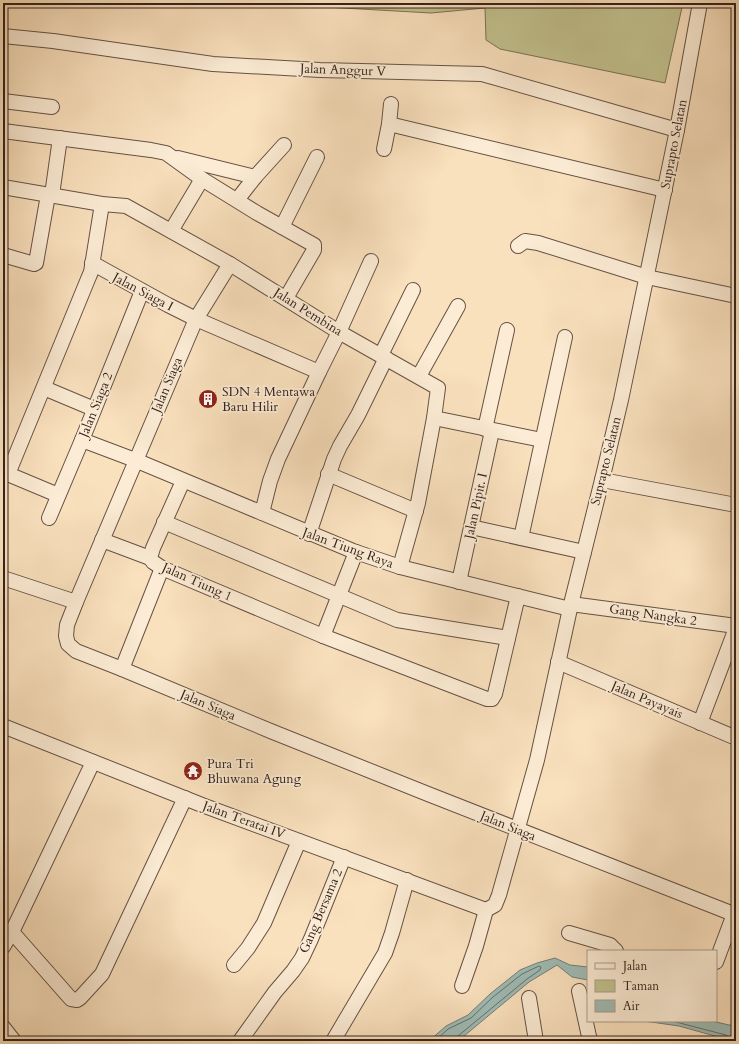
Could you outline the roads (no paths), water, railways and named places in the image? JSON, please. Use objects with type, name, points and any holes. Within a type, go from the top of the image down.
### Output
[{"type":"street","name":"Suprapto Selatan","points":[[486,910],[495,905],[499,895],[537,760],[570,607],[621,400],[677,130],[700,3]]},
{"type":"street","name":"Jalan Anggur V","points":[[3,36],[66,43],[213,64],[320,70],[482,74],[677,130]]},
{"type":"street","points":[[3,101],[52,107]]},
{"type":"street","points":[[384,149],[390,124],[391,104]]},
{"type":"street","points":[[390,124],[665,190]]},
{"type":"street","points":[[3,131],[151,150],[161,152],[170,157],[202,179],[313,244],[315,248],[286,298]]},
{"type":"street","points":[[3,255],[34,264],[36,263],[60,138]]},
{"type":"street","points":[[237,200],[255,177],[284,145]]},
{"type":"street","points":[[170,157],[255,177]]},
{"type":"street","points":[[282,227],[317,157]]},
{"type":"street","points":[[171,231],[202,179]]},
{"type":"street","name":"Jalan Pembina","points":[[3,187],[102,204],[126,206],[230,264],[339,332],[438,388],[434,418],[416,511],[400,567]]},
{"type":"street","points":[[58,495],[6,473],[44,388],[88,279],[102,204]]},
{"type":"street","points":[[518,246],[525,241],[538,243],[647,277],[736,296]]},
{"type":"street","points":[[262,514],[276,465],[371,261]]},
{"type":"street","name":"Jalan Siaga I","points":[[92,263],[196,319],[319,372]]},
{"type":"street","name":"Jalan Siaga","points":[[230,264],[196,319],[76,602],[67,625],[66,636],[68,644],[76,652],[122,669],[278,734],[518,830],[735,914]]},
{"type":"street","points":[[309,534],[328,474],[340,446],[358,415],[413,290]]},
{"type":"street","name":"Jalan Siaga 2","points":[[49,518],[142,291]]},
{"type":"street","points":[[419,376],[458,306]]},
{"type":"street","name":"Jalan Pipit. I","points":[[459,582],[471,527],[507,330]]},
{"type":"street","points":[[521,538],[565,337]]},
{"type":"street","points":[[44,388],[94,409]]},
{"type":"street","points":[[434,418],[542,440]]},
{"type":"street","name":"Jalan Tiung Raya","points":[[82,440],[136,460],[309,534],[356,552],[400,567],[518,596],[570,607]]},
{"type":"street","points":[[328,474],[416,511]]},
{"type":"street","points":[[602,480],[736,505]]},
{"type":"street","name":"Jalan Tiung 1","points":[[183,481],[164,522],[150,558],[162,568],[323,636],[487,699],[492,699],[495,694],[508,638]]},
{"type":"street","points":[[164,522],[338,596],[401,621],[508,638],[518,596]]},
{"type":"street","points":[[471,527],[584,552]]},
{"type":"street","points":[[102,540],[150,558]]},
{"type":"street","points":[[323,636],[356,552]]},
{"type":"street","points":[[122,669],[162,568]]},
{"type":"street","points":[[3,578],[76,602]]},
{"type":"street","name":"Gang Nangka 2","points":[[570,607],[736,627]]},
{"type":"street","points":[[700,723],[736,627]]},
{"type":"street","name":"Jalan Payayais","points":[[558,662],[736,738]]},
{"type":"street","name":"Jalan Teratai IV","points":[[3,726],[184,798],[486,910]]},
{"type":"street","points":[[3,947],[12,932],[93,762]]},
{"type":"street","points":[[12,932],[71,999],[77,1000],[80,998],[102,974],[184,798]]},
{"type":"street","points":[[234,965],[248,948],[264,923],[299,840]]},
{"type":"street","name":"Gang Bersama 2","points":[[240,1041],[275,992],[294,971],[302,958],[312,939],[344,857]]},
{"type":"street","points":[[333,1041],[385,953],[407,880]]},
{"type":"street","points":[[462,986],[476,946],[486,910]]},
{"type":"street","points":[[717,959],[735,914]]},
{"type":"street","points":[[568,933],[610,945],[615,950]]},
{"type":"street","points":[[579,991],[590,1041]]},
{"type":"street","points":[[529,998],[536,1041]]},
{"type":"street","points":[[3,1027],[14,1041]]},
{"type":"water","points":[[555,958],[570,965],[587,967],[587,980],[572,977],[557,965],[529,982],[458,1041],[429,1041],[446,1026],[468,1015],[490,994],[520,970]]},
{"type":"water","points":[[651,1022],[716,1022],[736,1025],[736,1040],[729,1040],[679,1026]]},
{"type":"place","name":"SDN 4 Mentawa Baru Hilir","points":[[208,399]]},
{"type":"place","name":"Pura Tri Bhuwana Agung","points":[[193,771]]}]
